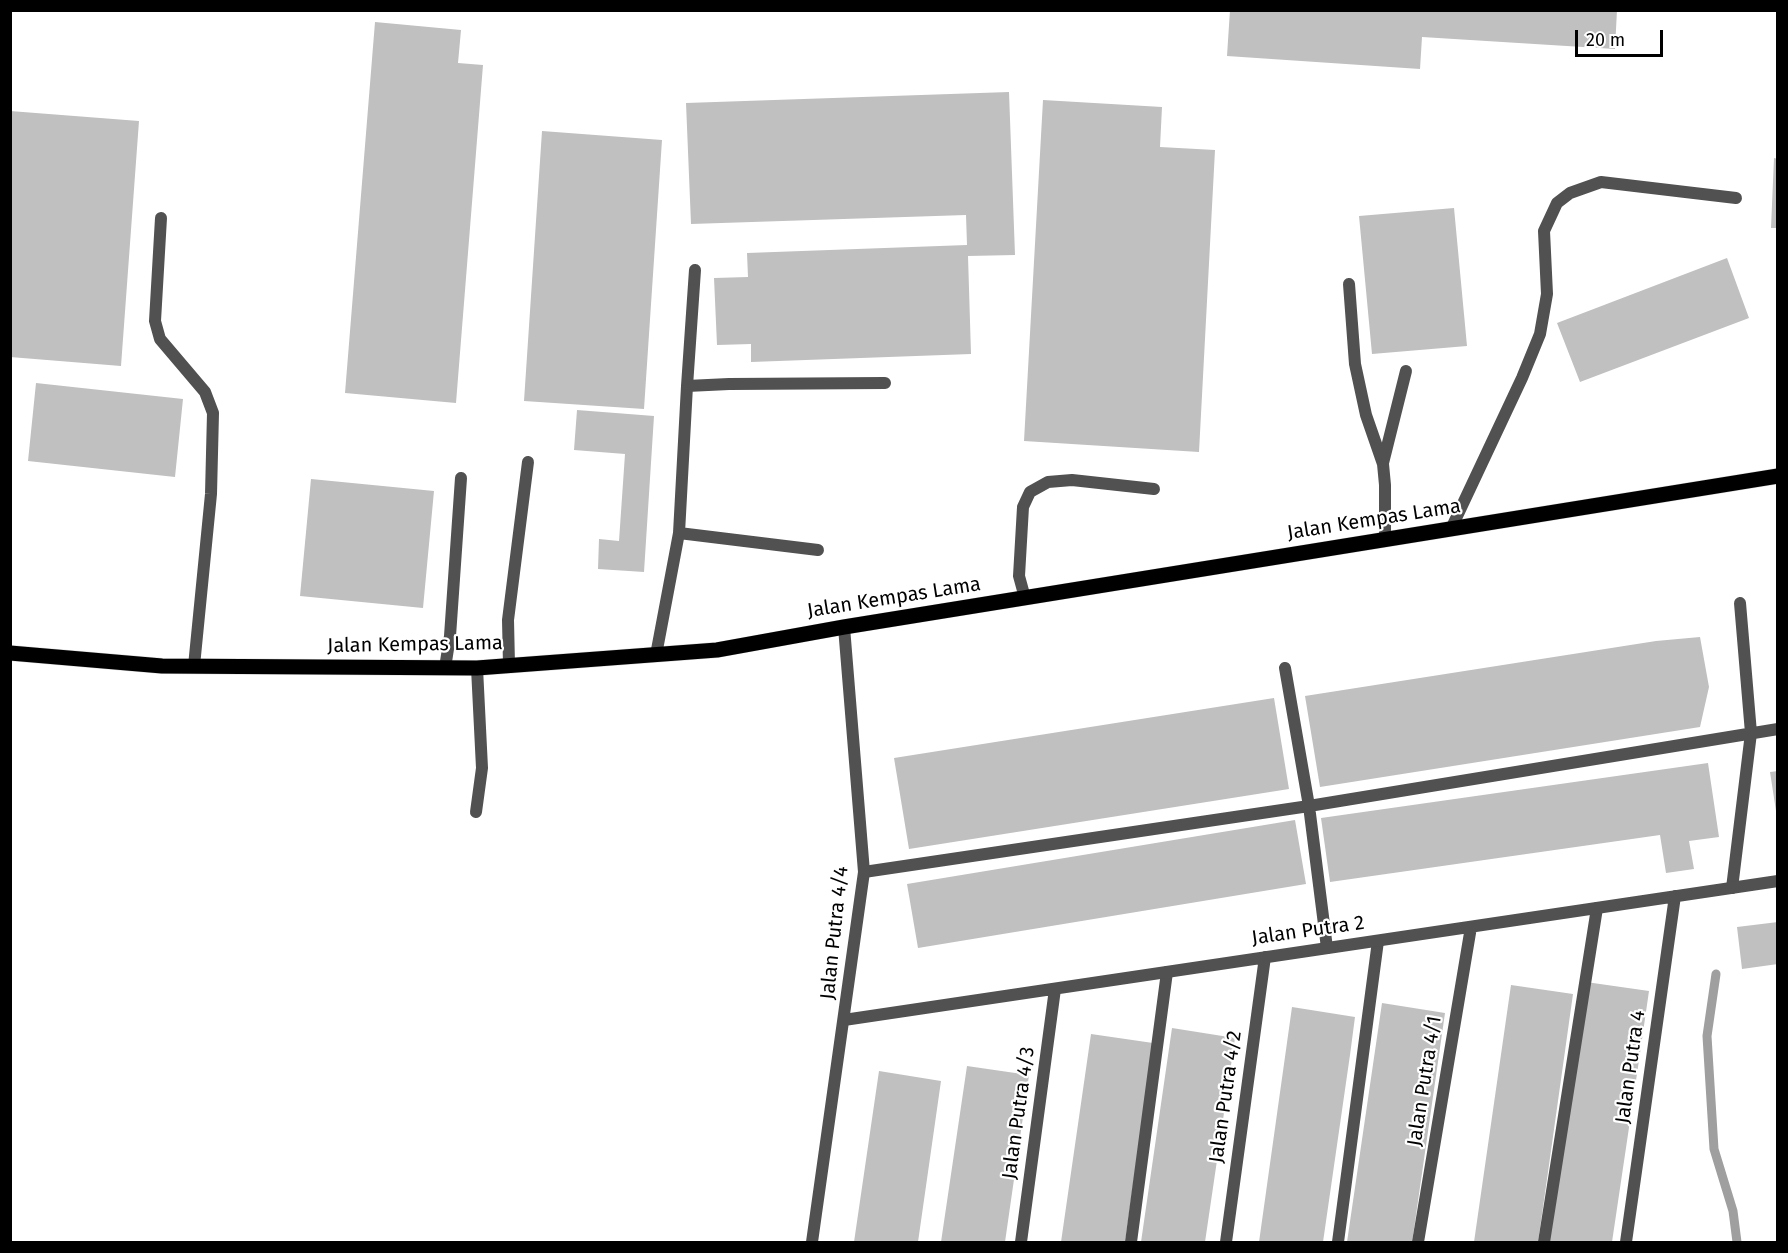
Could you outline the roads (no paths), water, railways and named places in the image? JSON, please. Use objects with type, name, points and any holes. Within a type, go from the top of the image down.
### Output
[{"type":"main road","name":"Jalan Kempas Lama","points":[[10,653],[162,666],[477,668],[717,650],[844,627],[1778,476]]},
{"type":"street","points":[[1451,529],[1522,378],[1540,334],[1547,294],[1544,231],[1557,203],[1570,193],[1602,182],[1736,198]]},
{"type":"street","points":[[161,218],[155,321],[160,339],[205,392],[213,413],[211,494],[194,666]]},
{"type":"street","points":[[656,655],[679,533],[695,270]]},
{"type":"street","points":[[1349,284],[1355,364],[1366,415],[1383,464],[1386,540]]},
{"type":"street","points":[[1383,464],[1406,371]]},
{"type":"street","points":[[687,386],[885,382]]},
{"type":"street","points":[[509,665],[508,620],[528,462]]},
{"type":"street","points":[[445,668],[450,636],[461,478]]},
{"type":"street","points":[[1025,598],[1019,576],[1023,507],[1030,492],[1048,482],[1072,480],[1154,489]]},
{"type":"street","points":[[679,533],[818,550]]},
{"type":"street","points":[[1732,888],[1750,733],[1740,603]]},
{"type":"street","name":"Jalan Putra 4/4","points":[[812,1242],[864,872],[844,627]]},
{"type":"street","points":[[476,812],[482,768],[477,668]]},
{"type":"street","points":[[1285,668],[1309,806],[1327,948]]},
{"type":"street","points":[[864,872],[1309,806],[1778,729]]},
{"type":"street","name":"Jalan Putra 2","points":[[844,1020],[1778,881]]},
{"type":"street","name":"Jalan Putra 4","points":[[1626,1242],[1675,896]]},
{"type":"street","points":[[1544,1242],[1597,908]]},
{"type":"street","name":"Jalan Putra 4/1","points":[[1418,1242],[1471,927]]},
{"type":"street","points":[[1338,1242],[1378,940]]},
{"type":"street","name":"Jalan Putra 4/2","points":[[1226,1242],[1265,957]]},
{"type":"street","points":[[1131,1242],[1167,972]]},
{"type":"street","name":"Jalan Putra 4/3","points":[[1021,1242],[1055,989]]},
{"type":"waterway","points":[[1716,974],[1707,1036],[1714,1149],[1733,1211],[1737,1242]]}]
